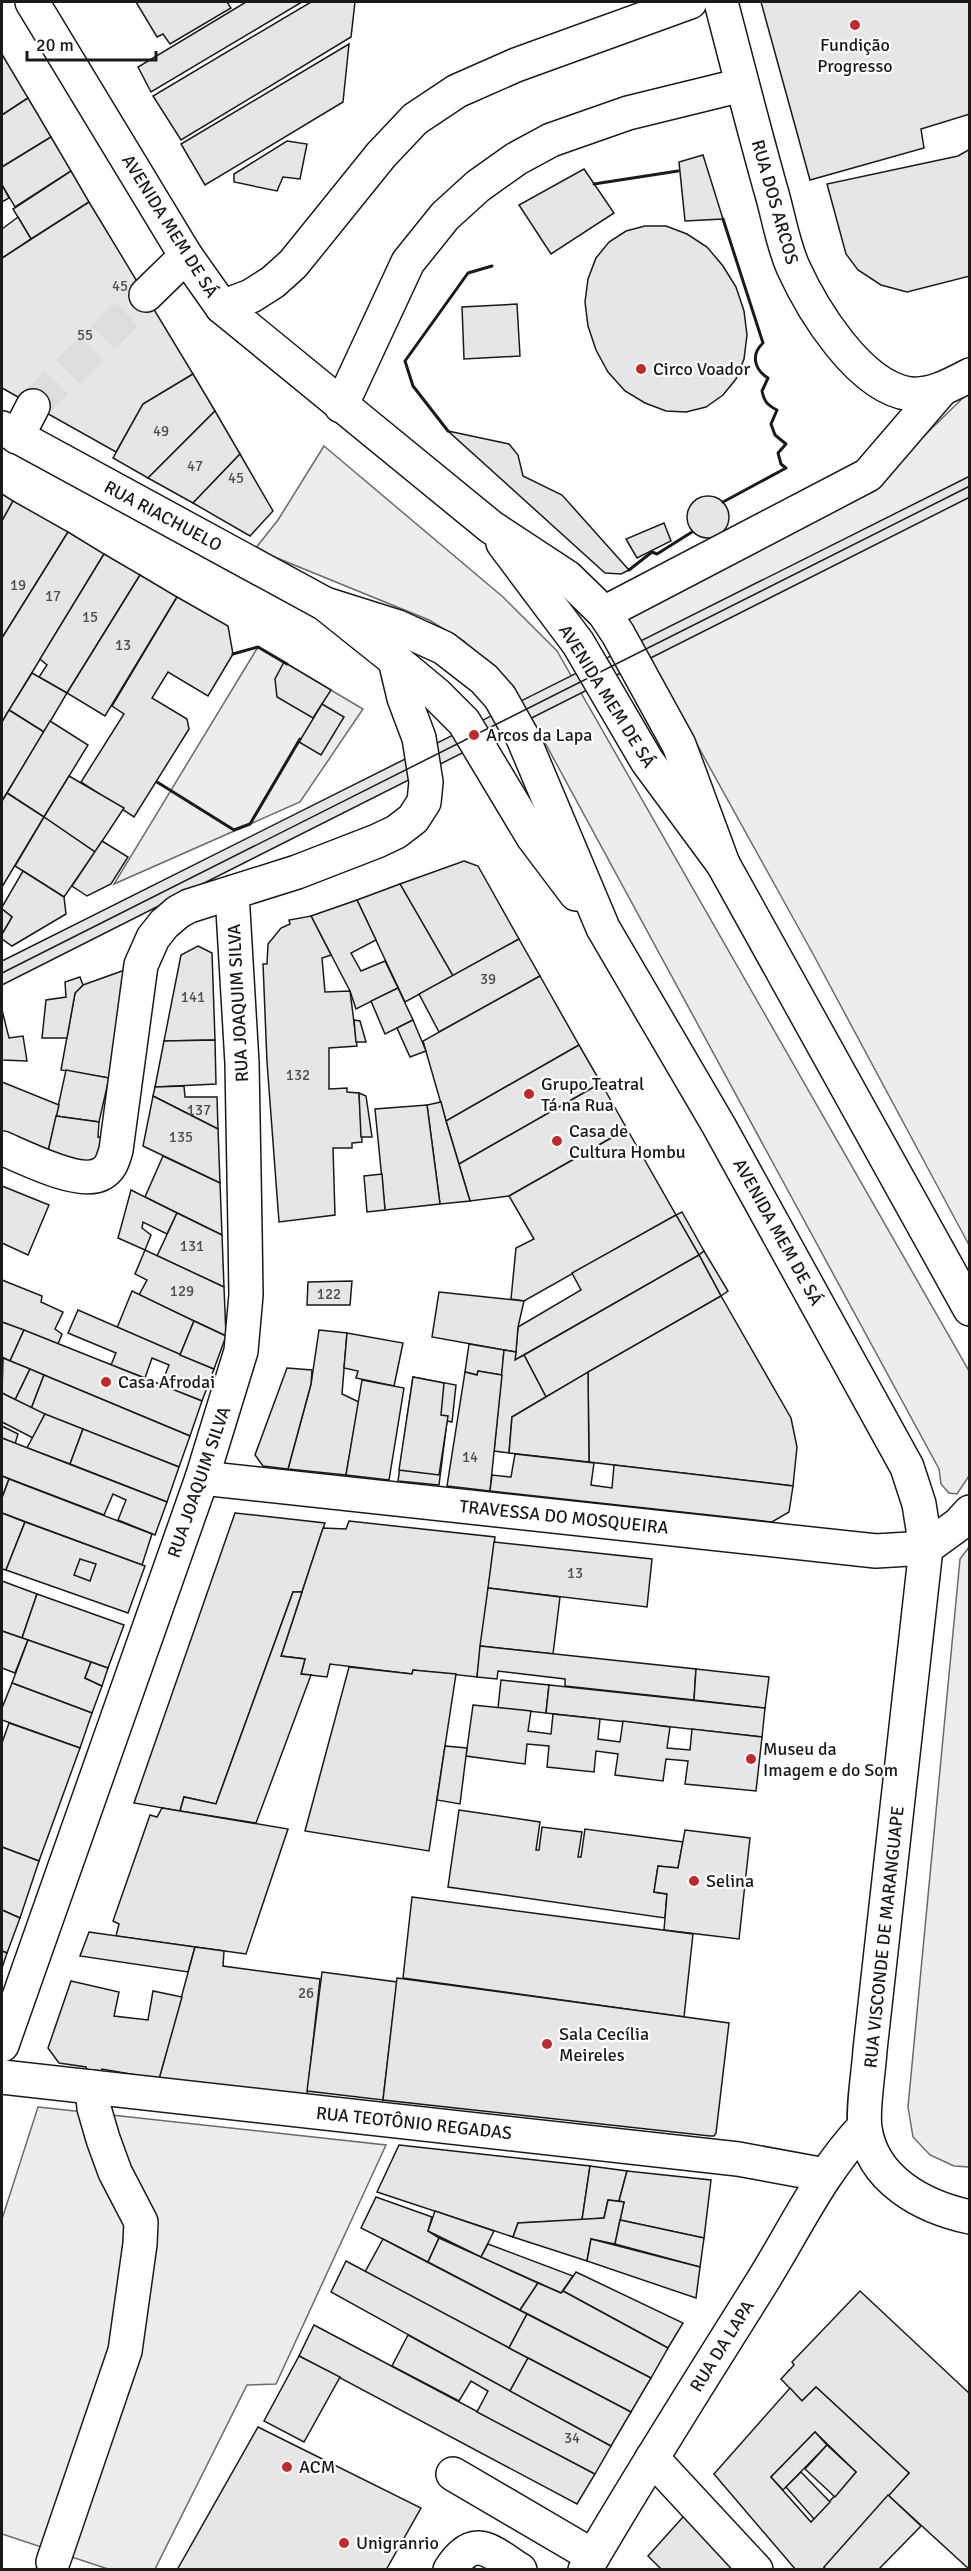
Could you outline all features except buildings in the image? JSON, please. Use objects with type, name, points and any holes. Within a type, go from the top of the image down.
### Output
[{"type":"street","name":"AVENIDA MEM DE SÁ","points":[[32,2],[186,256],[222,307],[491,527],[567,577],[604,613],[674,734],[723,864]]},
{"type":"street","points":[[222,307],[251,296],[287,270],[381,155],[415,119],[449,96],[516,65],[690,2]]},
{"type":"street","name":"RUA DOS ARCOS","points":[[721,2],[792,265],[817,314],[847,352],[875,380],[892,389],[911,394],[940,390]]},
{"type":"street","points":[[341,406],[408,262],[445,216],[478,186],[516,159],[551,140],[628,112],[742,85]]},
{"type":"street","points":[[146,295],[186,256]]},
{"type":"street","points":[[604,613],[868,475],[940,390],[969,375]]},
{"type":"street","points":[[9,433],[33,405]]},
{"type":"street","name":"RUA RIACHUELO","points":[[9,433],[325,604],[395,660]]},
{"type":"street","name":"AVENIDA MEM DE SÁ","points":[[491,527],[578,643],[652,768],[723,864],[969,1309]]},
{"type":"street","name":"RUA RIACHUELO","points":[[325,604],[398,627]]},
{"type":"street","name":"AVENIDA MEM DE SÁ","points":[[398,627],[433,642],[456,656],[484,679],[500,698],[527,747],[603,928]]},
{"type":"street","name":"AVENIDA MEM DE SÁ","points":[[395,660],[436,694],[470,730],[534,837],[603,928],[719,1126],[907,1467],[920,1504],[926,1548]]},
{"type":"street","points":[[2,1148],[37,1163],[81,1177],[94,1177],[104,1173],[111,1166],[116,1150],[141,965],[153,938],[164,924],[189,906],[377,841],[396,832],[413,819],[424,802],[426,782],[419,738],[404,698],[395,660]]},
{"type":"street","name":"RUA JOAQUIM SILVA","points":[[2,2045],[202,1478],[241,1352],[246,1295],[242,1063],[232,893]]},
{"type":"street","name":"TRAVESSA DO MOSQUEIRA","points":[[202,1478],[876,1551],[926,1548]]},
{"type":"street","points":[[926,1548],[959,1524],[969,1512]]},
{"type":"street","name":"RUA VISCONDE DE MARANGUAPE","points":[[926,1548],[870,2050],[864,2127],[875,2158],[897,2185],[921,2202],[963,2213]]},
{"type":"street","name":"RUA TEOTÔNIO REGADAS","points":[[2,2077],[738,2159],[825,2175]]},
{"type":"street","points":[[53,2562],[125,2351],[140,2244],[141,2222],[115,2172],[103,2139],[94,2108],[92,2087]]},
{"type":"street","name":"RUA DA LAPA","points":[[589,2563],[781,2251],[825,2175],[842,2151],[864,2127]]},
{"type":"street","points":[[652,2458],[756,2570]]},
{"type":"street","points":[[453,2474],[589,2563]]},
{"type":"street","points":[[450,2570],[460,2554],[478,2547],[520,2570]]},
{"type":"shaded area","points":[[969,392],[969,1245],[813,954],[626,616],[883,476]]},
{"type":"shaded area","points":[[324,446],[503,597],[557,651],[969,1371],[969,1476],[957,1494],[949,1493],[941,1484],[939,1469],[537,728],[519,699],[464,641],[429,620],[255,549],[278,520]]},
{"type":"shaded area","points":[[258,647],[363,709],[300,802],[114,884]]},
{"type":"shaded area","points":[[969,1547],[970,2167],[954,2166],[930,2155],[913,2137],[908,2107],[960,1559]]},
{"type":"shaded area","points":[[38,2107],[386,2145],[276,2384],[247,2385],[155,2569],[108,2569],[2,2534],[2,2219]]},
{"type":"tunnel","points":[[33,406],[146,295]]},
{"type":"tram line","points":[[2,973],[970,486]]},
{"type":"wall","points":[[594,184],[678,171]]},
{"type":"wall","points":[[723,219],[763,343],[755,357],[757,367],[768,378],[762,391],[766,402],[777,410],[771,424],[775,435],[786,444],[778,453],[781,464],[786,468],[723,502]]},
{"type":"wall","points":[[448,431],[413,386],[405,361],[468,273],[492,266]]},
{"type":"wall","points":[[629,570],[652,552],[657,554],[692,532]]},
{"type":"wall","points":[[233,654],[258,647],[287,664]]},
{"type":"wall","points":[[157,782],[234,830],[250,824],[300,739]]},
{"type":"place","name":"Fundição Progresso","points":[[855,25]]},
{"type":"place","name":"Circo Voador","points":[[641,369]]},
{"type":"place","name":"Arcos da Lapa","points":[[474,735]]},
{"type":"place","name":"Grupo Teatral Tá na Rua","points":[[529,1094]]},
{"type":"place","name":"Casa de Cultura Hombu","points":[[557,1141]]},
{"type":"place","name":"Casa Afrodai","points":[[106,1382]]},
{"type":"place","name":"Museu da Imagem e do Som","points":[[751,1759]]},
{"type":"place","name":"Selina","points":[[694,1881]]},
{"type":"place","name":"Sala Cecília Meireles","points":[[547,2044]]},
{"type":"place","name":"ACM","points":[[287,2467]]},
{"type":"place","name":"Unigranrio","points":[[344,2543]]}]
